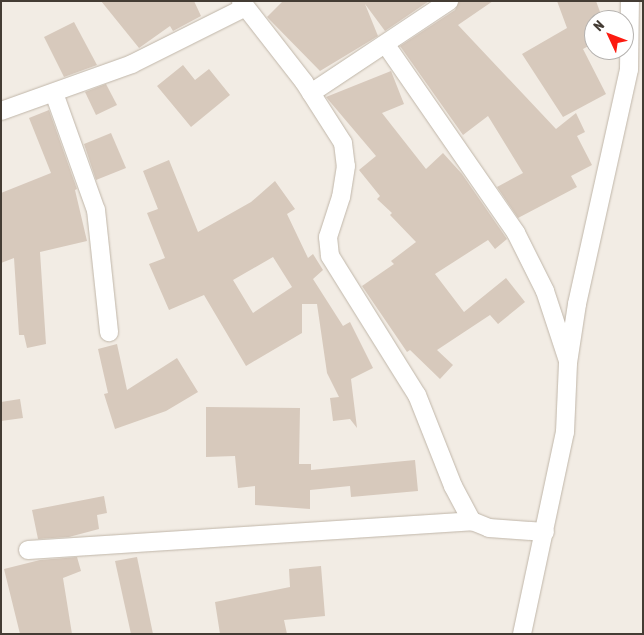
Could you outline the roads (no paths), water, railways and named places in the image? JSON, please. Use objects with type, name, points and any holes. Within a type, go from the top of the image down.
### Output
[{"type":"street","points":[[311,93],[386,45],[449,1]]},
{"type":"street","points":[[522,634],[565,432],[568,363],[577,304],[629,69],[630,1]]},
{"type":"street","points":[[1,111],[132,64],[242,5],[311,93],[343,143],[346,166],[341,197],[328,237],[330,256],[417,395],[463,508],[472,521]]},
{"type":"street","points":[[386,45],[442,131],[516,233],[545,291],[568,363]]},
{"type":"street","points":[[54,93],[96,210],[109,332]]},
{"type":"street","points":[[28,550],[472,521],[489,528],[544,532]]}]
